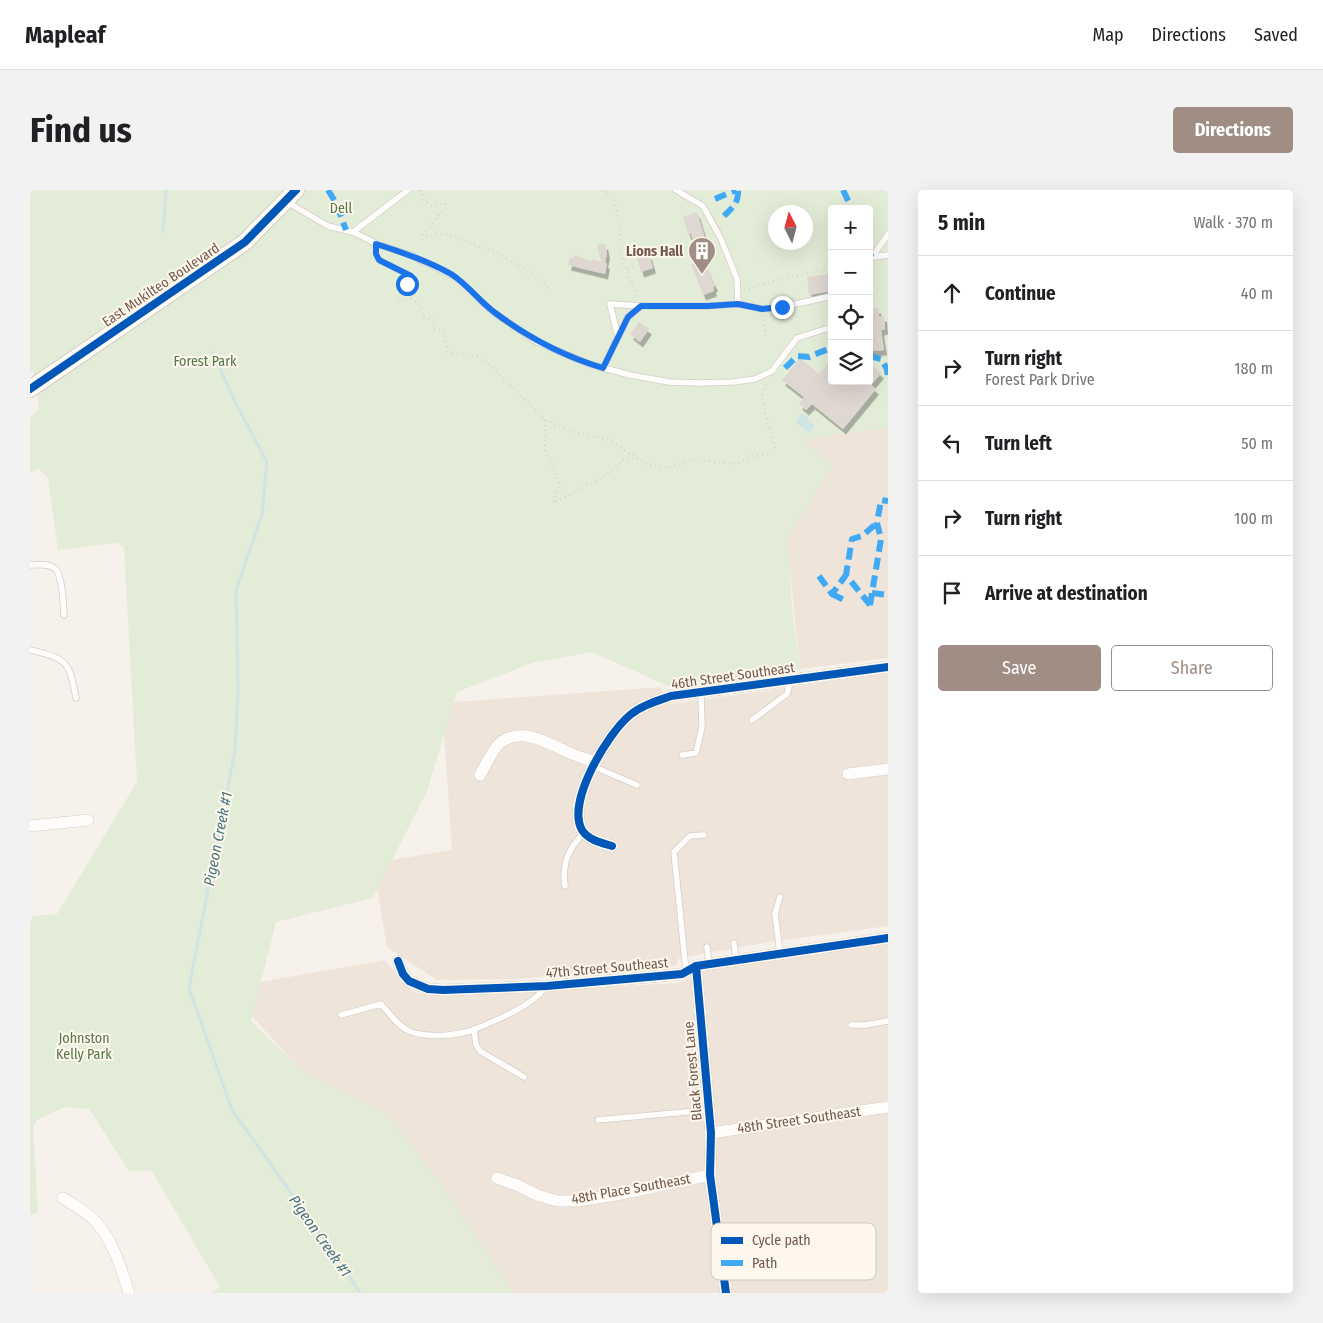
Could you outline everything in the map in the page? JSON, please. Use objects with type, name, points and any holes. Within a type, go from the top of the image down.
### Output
[{"type":"main road","name":"East Mukilteo Boulevard","points":[[30,389],[245,242],[293,193]]},
{"type":"street","name":"46th Street Southeast","points":[[584,833],[581,829],[579,817],[580,801],[593,764],[611,736],[630,715],[652,702],[665,698],[888,667]]},
{"type":"street","points":[[480,775],[500,743],[510,738],[522,736],[535,737],[593,764]]},
{"type":"street","points":[[848,774],[888,769]]},
{"type":"street","points":[[30,826],[88,820]]},
{"type":"street","points":[[584,833],[597,841],[612,846]]},
{"type":"street","name":"47th Street Southeast","points":[[398,961],[403,974],[409,981],[428,989],[547,986],[682,974],[691,968],[709,964],[888,938]]},
{"type":"street","name":"Black Forest Lane","points":[[691,968],[708,1110],[710,1175]]},
{"type":"street","name":"48th Street Southeast","points":[[710,1133],[888,1107]]},
{"type":"street","name":"48th Place Southeast","points":[[497,1178],[537,1195],[557,1201],[578,1201],[710,1175],[717,1223]]},
{"type":"street","points":[[63,1198],[94,1220],[110,1242],[129,1293]]},
{"type":"street","name":"48th Place Southeast","points":[[724,1280],[726,1293]]},
{"type":"lane","points":[[353,232],[408,190]]},
{"type":"lane","points":[[676,190],[703,206],[721,239],[737,279],[738,304]]},
{"type":"lane","points":[[293,193],[328,226],[353,232],[376,244],[410,255],[452,275],[493,312],[537,342],[588,364],[630,375],[669,382],[700,383],[755,379],[772,371],[797,338],[828,328]]},
{"type":"lane","points":[[873,256],[888,234]]},
{"type":"lane","points":[[873,259],[888,256]]},
{"type":"lane","points":[[618,337],[610,304],[641,306],[738,304],[762,309],[782,307],[828,297]]},
{"type":"lane","points":[[603,368],[628,317],[641,306]]},
{"type":"lane","points":[[30,565],[47,565],[54,567],[58,571],[64,615]]},
{"type":"lane","points":[[30,650],[53,656],[63,661],[69,667],[76,698]]},
{"type":"lane","points":[[752,720],[787,694],[791,680]]},
{"type":"lane","points":[[682,755],[696,754],[702,727],[701,693]]},
{"type":"lane","points":[[593,764],[637,785]]},
{"type":"lane","points":[[565,886],[563,871],[567,856],[576,841],[584,833]]},
{"type":"lane","points":[[691,968],[674,852],[690,836],[704,835]]},
{"type":"lane","points":[[780,896],[775,913],[780,954]]},
{"type":"lane","points":[[734,943],[736,960]]},
{"type":"lane","points":[[707,947],[709,964]]},
{"type":"lane","points":[[341,1015],[381,1004],[407,1030],[422,1034],[447,1034],[474,1029],[532,1001],[547,986]]},
{"type":"lane","points":[[851,1025],[866,1025],[888,1021]]},
{"type":"lane","points":[[474,1029],[476,1045],[480,1051],[524,1077]]},
{"type":"lane","points":[[598,1120],[708,1110]]},
{"type":"path","points":[[420,190],[424,201],[431,206],[444,202],[447,206],[422,235],[422,239],[436,234],[450,235],[480,246],[502,255],[525,269],[546,284],[550,291]]},
{"type":"path","points":[[604,190],[615,202],[621,232],[618,243],[624,267],[627,269],[641,306]]},
{"type":"path","points":[[376,244],[376,254],[379,260],[411,276],[398,300],[411,300],[421,305],[423,317],[435,321],[434,329],[443,331],[448,352],[482,357],[545,420],[573,432],[609,440],[637,459]]},
{"type":"path","points":[[737,292],[800,274],[823,270],[828,264]]},
{"type":"path","points":[[627,269],[635,266]]},
{"type":"path","points":[[762,309],[766,338]]},
{"type":"path","points":[[545,420],[545,450],[560,484],[553,503],[578,489],[598,481],[617,468],[625,458],[637,459],[664,468],[695,460],[736,464],[753,456],[767,454],[775,447],[765,413],[762,394],[772,371]]},
{"type":"shaded area","points":[[802,413],[815,426],[809,433],[795,422]]},
{"type":"shaded area","points":[[888,428],[888,658],[800,669],[777,442]]},
{"type":"shaded area","points":[[888,673],[888,926],[769,942],[679,958],[676,966],[515,979],[437,980],[387,947],[373,863],[452,850],[442,703],[661,687],[664,705]]},
{"type":"shaded area","points":[[888,944],[888,1293],[497,1293],[497,1290],[227,988],[384,960],[415,993],[441,996],[678,983],[708,970]]},
{"type":"green space","points":[[30,190],[888,190],[888,428],[805,439],[808,445],[833,465],[788,537],[792,609],[800,669],[668,686],[592,652],[532,663],[457,692],[427,791],[373,898],[276,922],[251,1021],[301,1070],[386,1113],[440,1182],[510,1287],[511,1293],[212,1293],[220,1287],[151,1170],[129,1171],[89,1109],[65,1107],[37,1120],[33,1126],[38,1212],[30,1215],[30,923],[33,916],[57,914],[137,782],[124,548],[118,543],[58,550],[48,478],[38,468],[30,473],[30,417],[39,410],[33,371],[30,372]]},
{"type":"building","points":[[697,212],[708,248],[696,251],[683,217]]},
{"type":"building","points":[[605,244],[607,253],[605,263],[607,263],[605,274],[568,265],[570,258],[573,258],[574,255],[591,261],[591,259],[601,262],[597,245]]},
{"type":"building","points":[[649,254],[653,268],[641,272],[637,258]]},
{"type":"building","name":"Lions Hall","points":[[703,260],[715,286],[713,287],[714,291],[703,295],[691,264]]},
{"type":"building","points":[[828,274],[828,292],[809,295],[807,277]]},
{"type":"building","points":[[878,308],[879,316],[884,316],[885,329],[881,330],[884,350],[873,351],[873,309]]},
{"type":"building","points":[[639,322],[649,329],[640,342],[630,334]]},
{"type":"building","points":[[800,358],[819,374],[828,364],[828,385],[871,385],[876,389],[843,429],[812,404],[806,410],[799,404],[804,397],[782,380]]},
{"type":"building","points":[[873,366],[881,373],[873,383]]},
{"type":"waterway","name":"Pigeon Creek #1","points":[[163,232],[166,190]]},
{"type":"waterway","name":"Pigeon Creek #1","points":[[213,353],[236,404],[267,462],[262,514],[236,591],[238,691],[235,750],[189,988],[232,1110],[332,1250],[360,1293]]},
{"type":"marked path","points":[[328,190],[336,203],[346,230]]},
{"type":"marked path","points":[[715,199],[736,190]]},
{"type":"marked path","points":[[724,216],[736,202],[738,190]]},
{"type":"marked path","points":[[843,190],[850,205]]},
{"type":"marked path","points":[[785,368],[797,356],[809,357],[828,349]]},
{"type":"marked path","points":[[873,357],[881,359],[887,369],[888,379]]},
{"type":"marked path","points":[[870,605],[881,539],[877,523],[881,500],[888,501]]},
{"type":"marked path","points":[[870,605],[846,575],[852,539],[862,536],[877,523]]},
{"type":"marked path","points":[[819,576],[832,594],[846,575]]},
{"type":"marked path","points":[[872,593],[888,595]]},
{"type":"marked path","points":[[832,594],[848,602]]},
{"type":"cycle path","points":[[30,389],[245,242],[296,190]]},
{"type":"cycle path","points":[[612,846],[591,839],[582,830],[579,818],[580,803],[584,786],[601,752],[621,724],[630,715],[650,704],[671,696],[888,667]]},
{"type":"cycle path","points":[[398,961],[403,974],[409,981],[428,989],[547,986],[682,974],[696,966],[888,938]]},
{"type":"cycle path","points":[[696,966],[711,1133],[710,1175],[717,1223]]},
{"type":"cycle path","points":[[724,1280],[726,1293]]},
{"type":"place","name":"Lions Hall","points":[[702,275]]},
{"type":"route","points":[[407,284],[411,276],[379,260],[376,254],[376,244],[410,255],[452,275],[493,312],[537,342],[588,364],[603,368],[628,317],[641,306],[738,304],[762,309],[782,307]]},
{"type":"park label","name":"Dell","points":[[341,208]]},
{"type":"park label","name":"Forest Park","points":[[205,361]]},
{"type":"park label","name":"Johnston Kelly Park","points":[[84,1046]]}]
